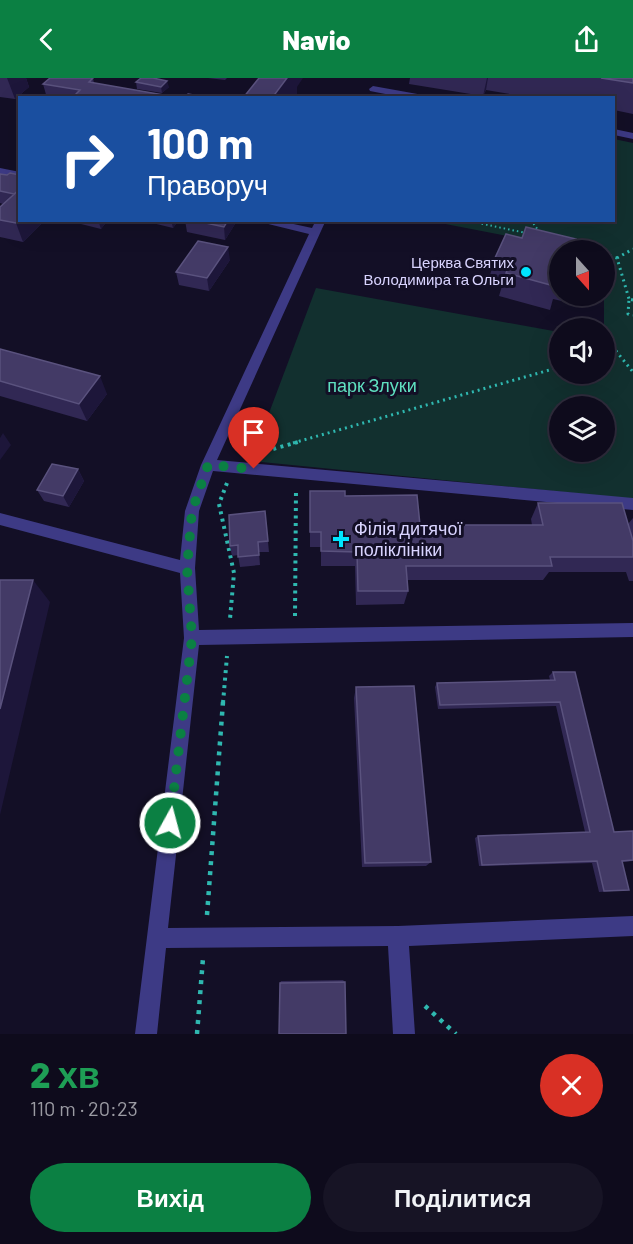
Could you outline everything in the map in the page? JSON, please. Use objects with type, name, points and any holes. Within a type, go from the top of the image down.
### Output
[{"type":"street","points":[[379,78],[371,93],[402,96]]},
{"type":"street","points":[[615,132],[633,136]]},
{"type":"street","points":[[0,171],[18,175]]},
{"type":"street","points":[[146,1034],[192,638],[187,568],[192,511],[208,465],[319,226],[278,222]]},
{"type":"street","points":[[208,465],[633,504]]},
{"type":"street","points":[[0,519],[187,568]]},
{"type":"street","points":[[192,638],[633,630]]},
{"type":"street","points":[[156,938],[398,936],[633,926]]},
{"type":"street","points":[[398,936],[404,1034]]},
{"type":"path","points":[[474,222],[542,236],[532,222]]},
{"type":"path","points":[[633,249],[617,258],[631,300],[628,314],[633,315]]},
{"type":"path","points":[[615,351],[633,372]]},
{"type":"path","points":[[260,453],[549,370]]},
{"type":"path","points":[[295,637],[297,473]]},
{"type":"green space","name":"парк Злуки","points":[[615,139],[633,143],[633,499],[251,461],[316,288],[549,330],[549,384],[615,384],[615,318],[604,318],[604,306],[615,306],[615,240],[549,240],[549,244],[435,222],[615,222]]},
{"type":"building","points":[[50,78],[93,78],[89,82],[170,96],[80,96],[75,95],[80,90],[43,84]]},
{"type":"building","points":[[141,78],[167,81],[161,87],[136,82]]},
{"type":"building","points":[[259,78],[287,78],[274,96],[245,96]]},
{"type":"building","points":[[601,78],[633,78],[633,83]]},
{"type":"building","points":[[10,173],[18,175],[18,191],[14,194],[0,191],[0,174]]},
{"type":"building","points":[[18,191],[18,222],[0,220],[0,207]]},
{"type":"building","points":[[201,222],[227,222],[224,227]]},
{"type":"building","points":[[526,227],[576,239],[549,240],[549,285],[506,273],[510,264],[494,260],[506,234],[522,238]]},
{"type":"building","points":[[198,241],[228,247],[207,278],[176,272]]},
{"type":"building","points":[[0,349],[100,376],[79,404],[0,381]]},
{"type":"building","points":[[52,464],[78,469],[63,496],[37,490]]},
{"type":"building","points":[[310,491],[345,491],[345,496],[417,495],[420,525],[543,525],[538,503],[622,503],[633,541],[633,557],[550,557],[552,566],[406,566],[408,591],[358,591],[357,552],[321,551],[321,532],[310,532]]},
{"type":"building","points":[[265,511],[268,541],[258,542],[259,555],[238,557],[238,545],[230,546],[229,515]]},
{"type":"building","points":[[0,580],[33,580],[0,709]]},
{"type":"building","points":[[553,672],[575,672],[614,832],[633,831],[633,860],[622,861],[629,890],[604,891],[597,861],[482,865],[478,836],[590,832],[560,702],[440,705],[437,683],[555,680]]},
{"type":"building","points":[[414,686],[431,862],[365,863],[356,687]]},
{"type":"building","points":[[345,982],[346,1034],[279,1034],[280,983]]},
{"type":"place","name":"Церква Святих Володимира та Ольги","points":[[526,272]]},
{"type":"place","name":"Філія дитячої поліклініки","points":[[341,539]]},
{"type":"route","points":[[170,823],[192,638],[187,568],[192,511],[208,465],[254,469]]}]
